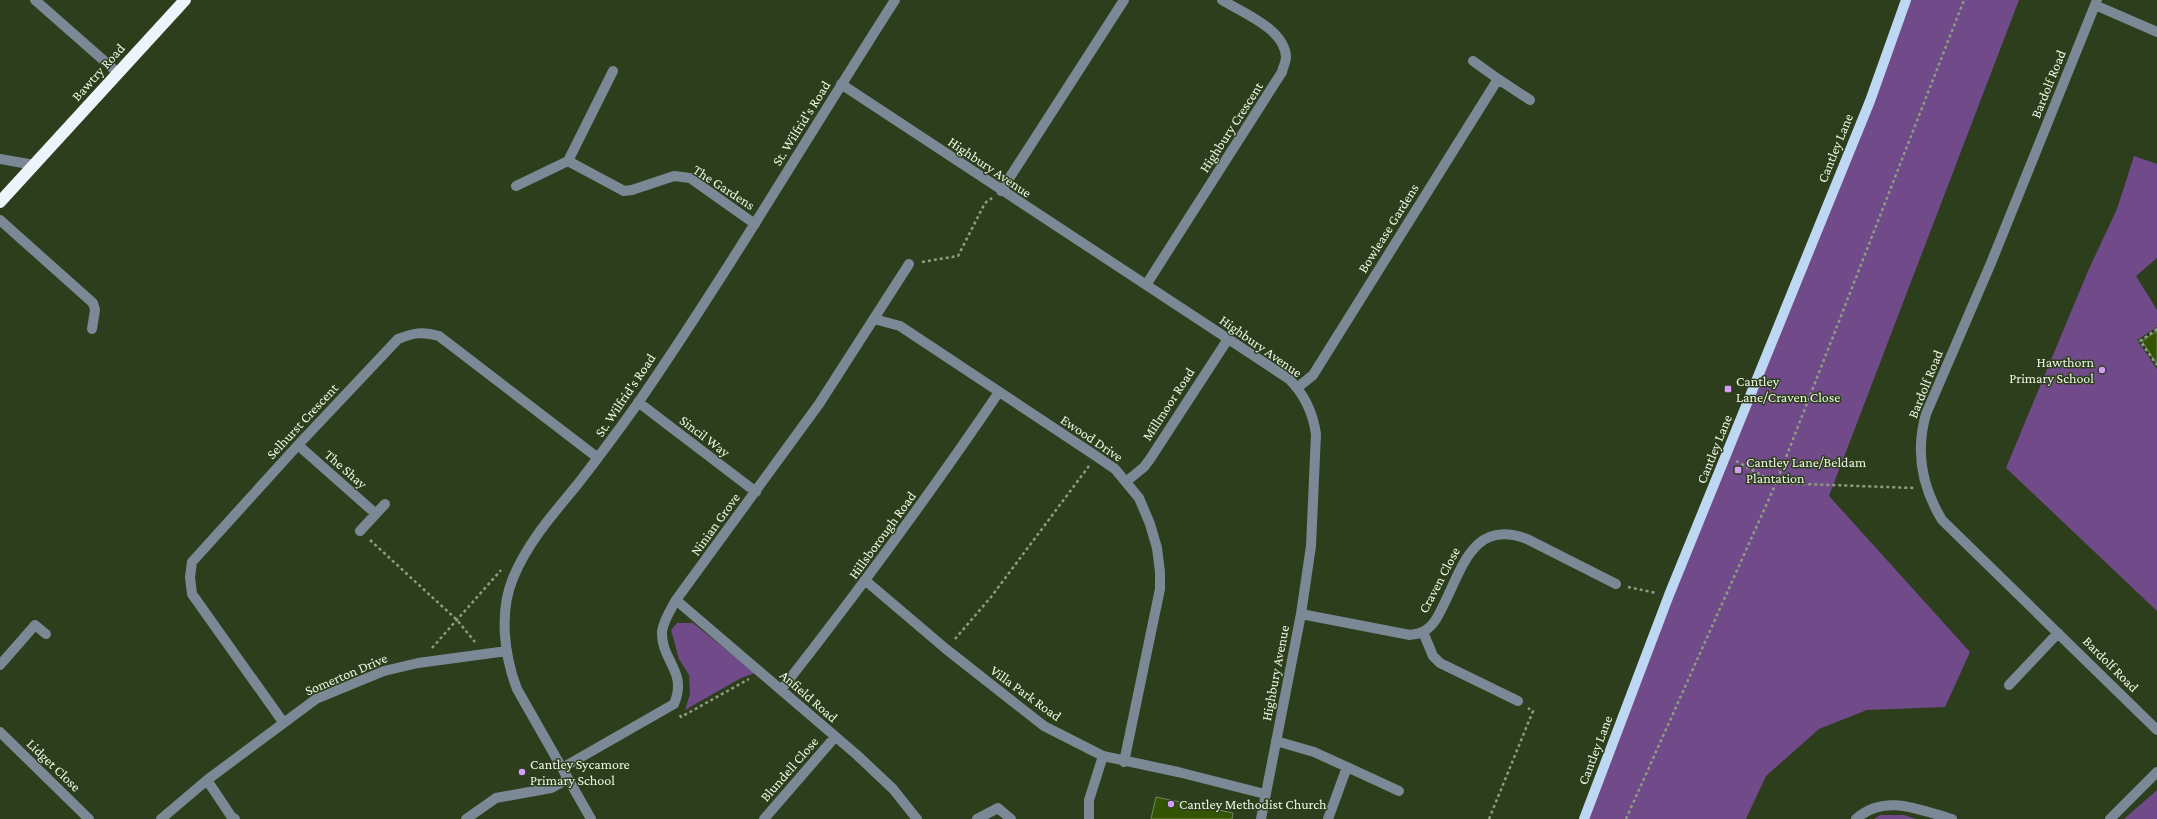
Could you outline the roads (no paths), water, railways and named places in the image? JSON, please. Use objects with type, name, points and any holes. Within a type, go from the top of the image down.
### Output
[{"type":"highway","name":"Bawtry Road","points":[[0,202],[185,0]]},
{"type":"main road","name":"Cantley Lane","points":[[1584,819],[1669,595],[1870,101],[1905,0]]},
{"type":"street","points":[[35,0],[118,73]]},
{"type":"street","name":"St. Wilfrid's Road","points":[[591,819],[517,689],[511,674],[504,628],[506,604],[512,580],[523,556],[535,538],[598,458],[638,402],[755,224],[841,84],[895,0]]},
{"type":"street","points":[[1001,191],[1124,0]]},
{"type":"street","name":"Highbury Crescent","points":[[1146,285],[1282,72],[1286,57],[1283,43],[1276,32],[1222,0]]},
{"type":"street","points":[[2096,2],[2157,32]]},
{"type":"street","name":"Bardolf Road","points":[[2096,2],[1990,263],[1926,414],[1922,429],[1920,448],[1926,488],[1942,520],[2157,730]]},
{"type":"street","points":[[1473,61],[1530,100]]},
{"type":"street","points":[[516,186],[568,161],[613,71]]},
{"type":"street","name":"Bowlease Gardens","points":[[1297,388],[1313,375],[1498,79]]},
{"type":"street","name":"Highbury Avenue","points":[[841,84],[1001,191],[1289,379],[1308,404],[1315,424],[1316,434],[1310,546],[1301,614],[1261,819]]},
{"type":"street","points":[[0,159],[34,165]]},
{"type":"street","name":"The Gardens","points":[[568,161],[624,191],[632,190],[674,176],[690,178],[755,224]]},
{"type":"street","points":[[0,220],[93,303],[95,310],[92,329]]},
{"type":"street","name":"Ninian Grove","points":[[562,768],[674,704],[680,687],[678,676],[666,650],[662,631],[667,615],[676,600],[819,404],[910,264]]},
{"type":"street","name":"Ewood Drive","points":[[874,319],[900,326],[1096,456],[1115,469],[1127,481],[1139,498],[1150,524],[1157,548],[1160,589],[1124,762]]},
{"type":"street","name":"Selhurst Crescent","points":[[284,722],[192,594],[190,577],[192,562],[298,445],[398,339],[413,333],[426,332],[439,336],[598,458]]},
{"type":"street","name":"Millmoor Road","points":[[1127,481],[1144,467],[1150,459],[1228,338]]},
{"type":"street","name":"Hillsborough Road","points":[[781,690],[866,581],[940,480],[999,392]]},
{"type":"street","name":"Sincil Way","points":[[638,402],[756,492]]},
{"type":"street","name":"The Shay","points":[[298,445],[376,514]]},
{"type":"street","points":[[360,531],[385,504]]},
{"type":"street","name":"Craven Close","points":[[1301,614],[1410,635],[1422,632],[1436,620],[1471,550],[1483,540],[1498,535],[1513,533],[1616,584]]},
{"type":"street","name":"Villa Park Road","points":[[866,581],[946,649],[1044,726],[1103,756],[1124,762],[1178,772],[1265,794]]},
{"type":"street","name":"Anfield Road","points":[[676,600],[893,788],[917,819]]},
{"type":"street","points":[[0,665],[35,625],[46,634]]},
{"type":"street","points":[[1422,632],[1433,656],[1440,663],[1518,701]]},
{"type":"street","points":[[2009,686],[2058,632]]},
{"type":"street","name":"Somerton Drive","points":[[161,819],[207,780],[316,699],[384,671],[418,663],[507,651]]},
{"type":"street","name":"Lidget Close","points":[[0,732],[88,819]]},
{"type":"street","name":"Blundell Close","points":[[764,819],[835,737]]},
{"type":"street","points":[[1276,741],[1314,752],[1399,791]]},
{"type":"street","points":[[1088,819],[1089,800],[1103,756]]},
{"type":"street","points":[[1328,819],[1348,767]]},
{"type":"street","points":[[2110,819],[2157,772]]},
{"type":"street","points":[[466,819],[496,798],[551,788],[568,779]]},
{"type":"street","points":[[207,780],[231,816],[235,819]]},
{"type":"street","points":[[1856,819],[1865,810],[1898,804],[1952,819]]},
{"type":"street","points":[[977,819],[998,808],[1011,819]]},
{"type":"place","name":"Hawthorn Primary School","points":[[2102,370]]},
{"type":"place","name":"Cantley Lane/Craven Close","points":[[1728,389]]},
{"type":"place","name":"Cantley Lane/Beldam Plantation","points":[[1738,470]]},
{"type":"place","name":"Cantley Sycamore Primary School","points":[[522,772]]},
{"type":"place","name":"Cantley Methodist Church","points":[[1171,804]]}]
